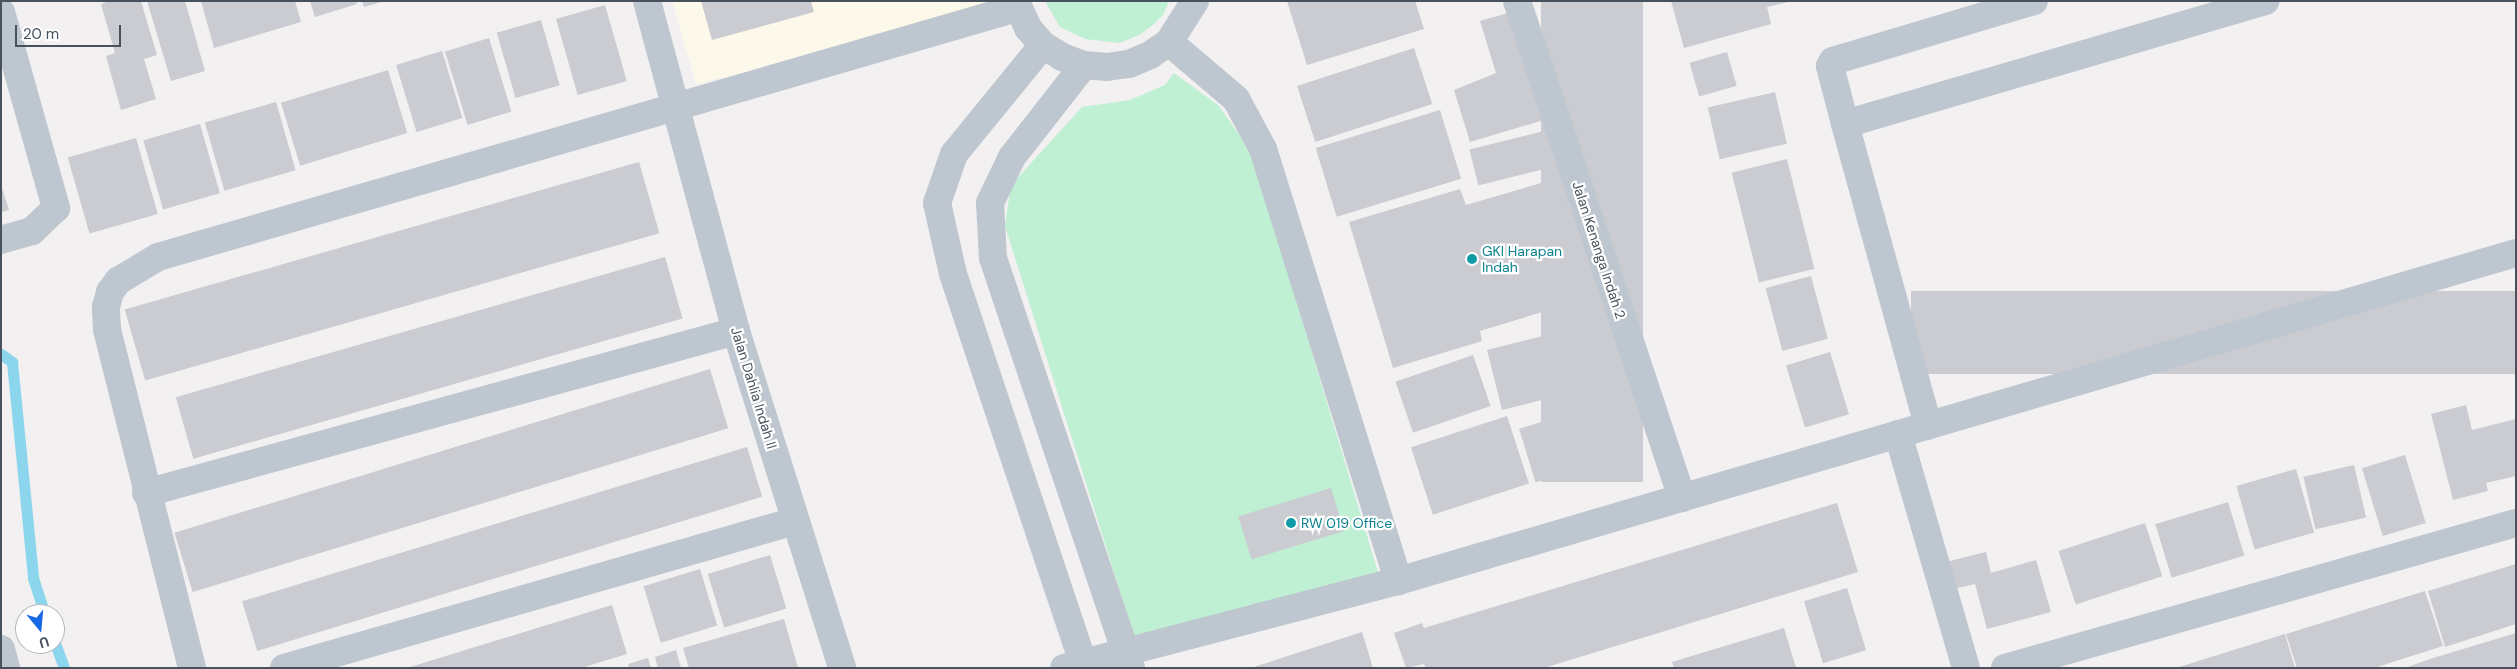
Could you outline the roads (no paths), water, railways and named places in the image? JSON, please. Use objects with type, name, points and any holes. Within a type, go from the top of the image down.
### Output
[{"type":"street","name":"Jalan Dahlia Indah II","points":[[647,1],[736,331],[842,668]]},
{"type":"street","points":[[192,668],[146,494],[107,329],[106,306],[110,292],[135,268],[158,257],[1016,4],[1028,28],[1043,44],[1062,57],[1084,65],[1107,67],[1129,64],[1150,55],[1169,42],[1195,1]]},
{"type":"street","name":"Jalan Kenanga Indah 2","points":[[1517,1],[1682,498]]},
{"type":"street","points":[[1928,426],[1830,66],[1833,61],[2034,1]]},
{"type":"street","points":[[1845,124],[2265,1]]},
{"type":"street","points":[[1,12],[56,208],[32,231],[1,240]]},
{"type":"street","points":[[1169,42],[1236,99],[1263,149],[1398,581]]},
{"type":"street","points":[[1043,44],[954,154],[937,203],[953,274],[1078,666],[1128,659],[2516,253]]},
{"type":"street","points":[[1084,65],[1012,157],[990,203],[993,258],[1128,659]]},
{"type":"street","points":[[146,494],[736,331]]},
{"type":"street","points":[[1898,434],[1966,668]]},
{"type":"street","points":[[284,668],[795,521]]},
{"type":"street","points":[[2005,668],[2516,523]]},
{"type":"street","points":[[1,649],[6,668]]},
{"type":"waterway","points":[[1,354],[12,362],[33,578],[42,604]]},
{"type":"waterway","points":[[59,654],[64,668]]},
{"type":"place","name":"GKI Harapan Indah","points":[[1472,259]]},
{"type":"place","name":"RW 019 Office","points":[[1291,523]]}]
